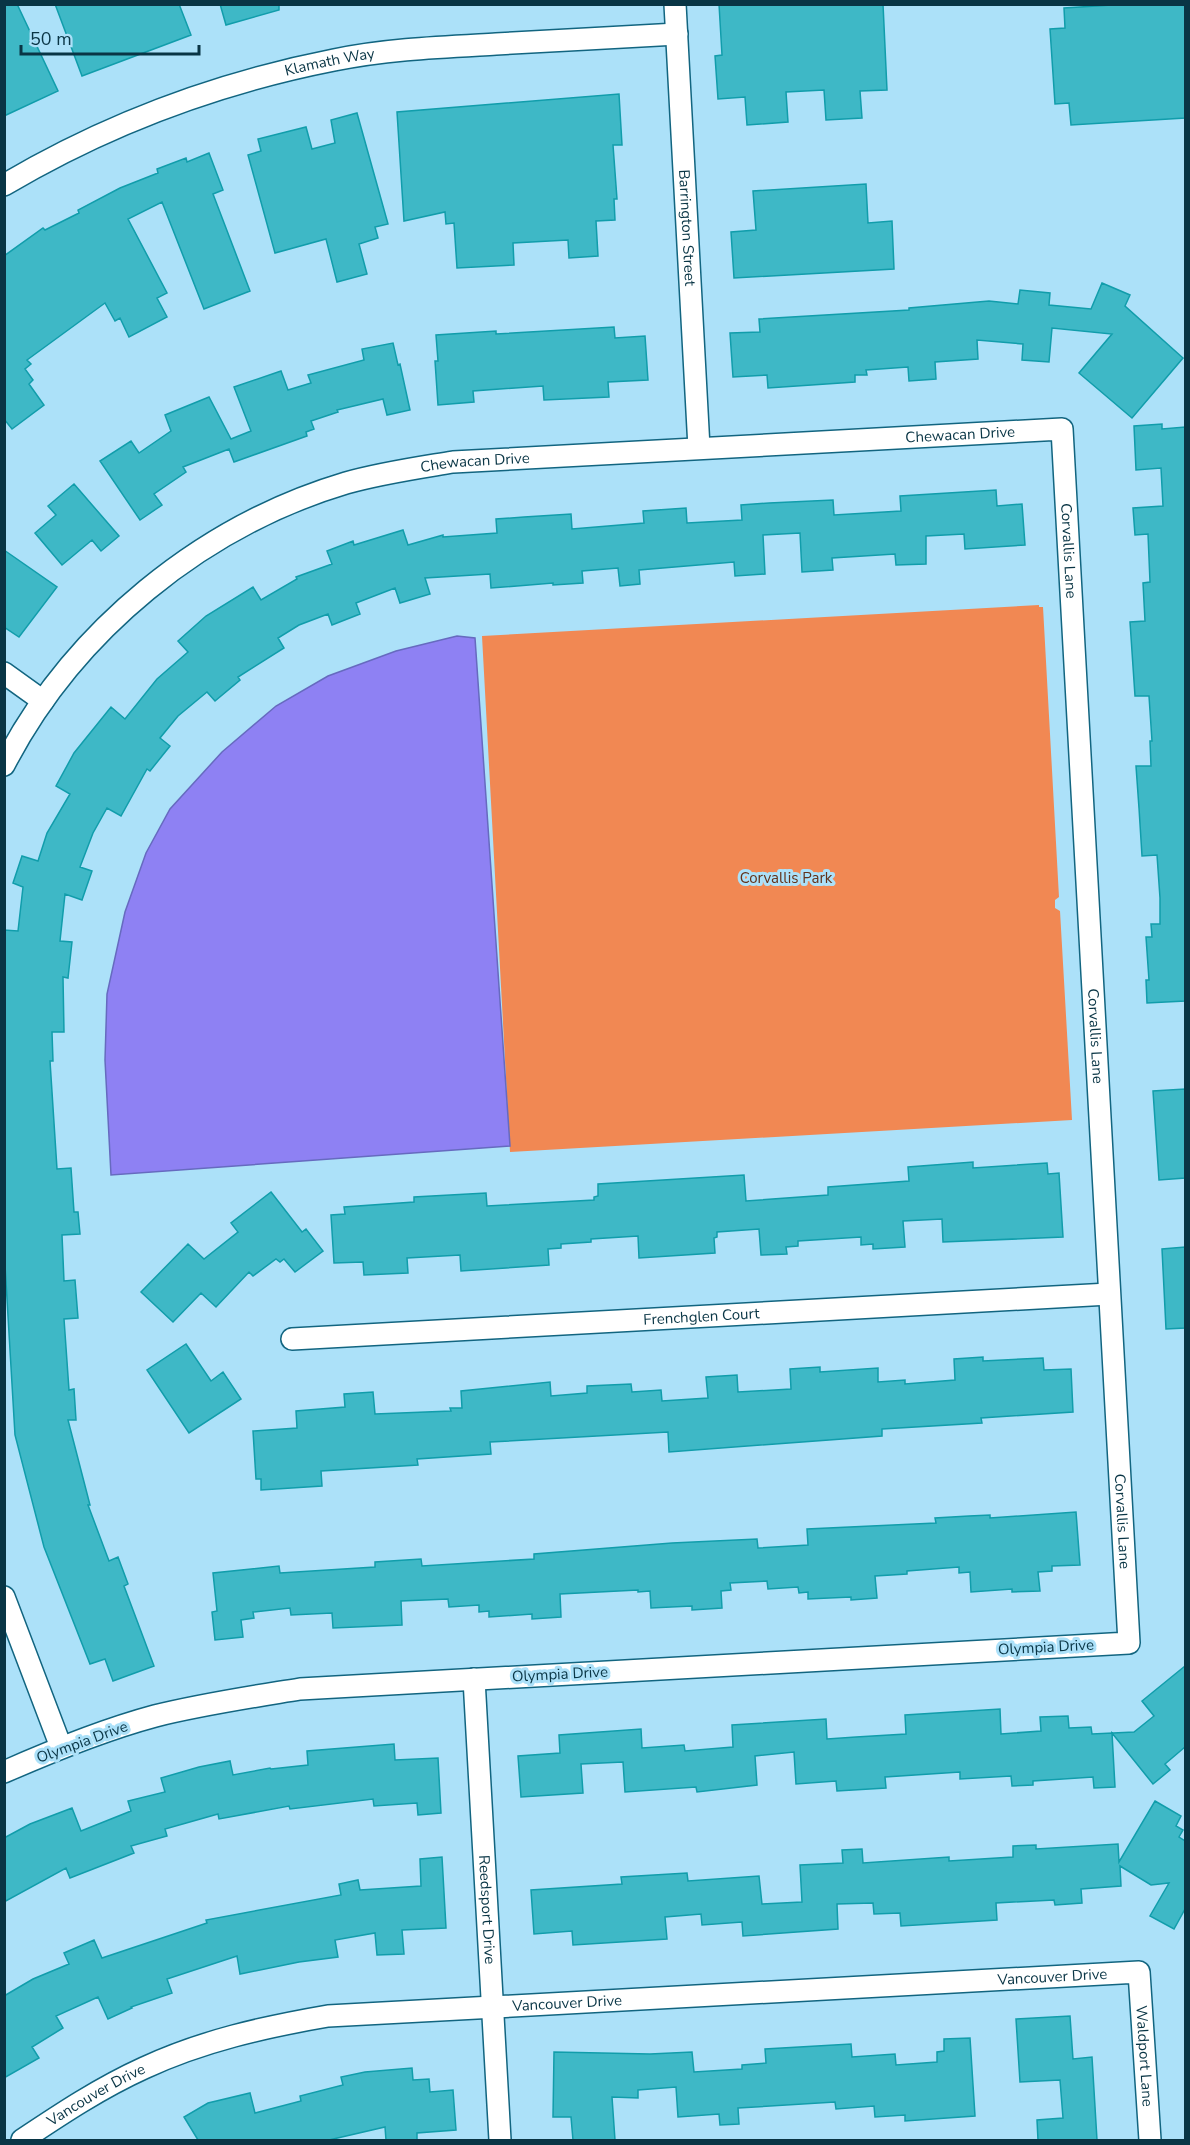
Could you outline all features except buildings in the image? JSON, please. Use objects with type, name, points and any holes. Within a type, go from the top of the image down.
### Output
[{"type":"street","name":"Barrington Street","points":[[675,4],[699,448]]},
{"type":"street","name":"Klamath Way","points":[[4,184],[102,133],[169,105],[251,79],[335,60],[421,48],[677,34]]},
{"type":"street","name":"Chewacan Drive","points":[[4,765],[43,701],[67,669],[108,625],[153,585],[193,555],[234,531],[288,504],[354,481],[453,462],[1062,429]]},
{"type":"street","name":"Corvallis Lane","points":[[1062,429],[1129,1643]]},
{"type":"street","points":[[4,674],[43,701]]},
{"type":"street","name":"Frenchglen Court","points":[[292,1339],[1109,1294]]},
{"type":"street","points":[[4,1597],[62,1747]]},
{"type":"street","name":"Olympia Drive","points":[[4,1772],[62,1747],[155,1716],[219,1702],[300,1689],[1129,1643]]},
{"type":"street","name":"Reedsport Drive","points":[[474,1679],[500,2140]]},
{"type":"street","name":"Vancouver Drive","points":[[22,2140],[87,2097],[144,2068],[203,2044],[265,2027],[328,2016],[1139,1972]]},
{"type":"street","name":"Waldport Lane","points":[[1139,1972],[1150,2140]]},
{"type":"green space","name":"Corvallis Park","points":[[1039,605],[1043,607],[1059,897],[1055,900],[1055,908],[1060,911],[1072,1120],[510,1152],[482,636]]},
{"type":"shaded area","points":[[457,636],[475,638],[510,1146],[111,1175],[105,1060],[107,994],[125,912],[146,853],[170,809],[222,752],[276,706],[328,676],[396,651]]}]
